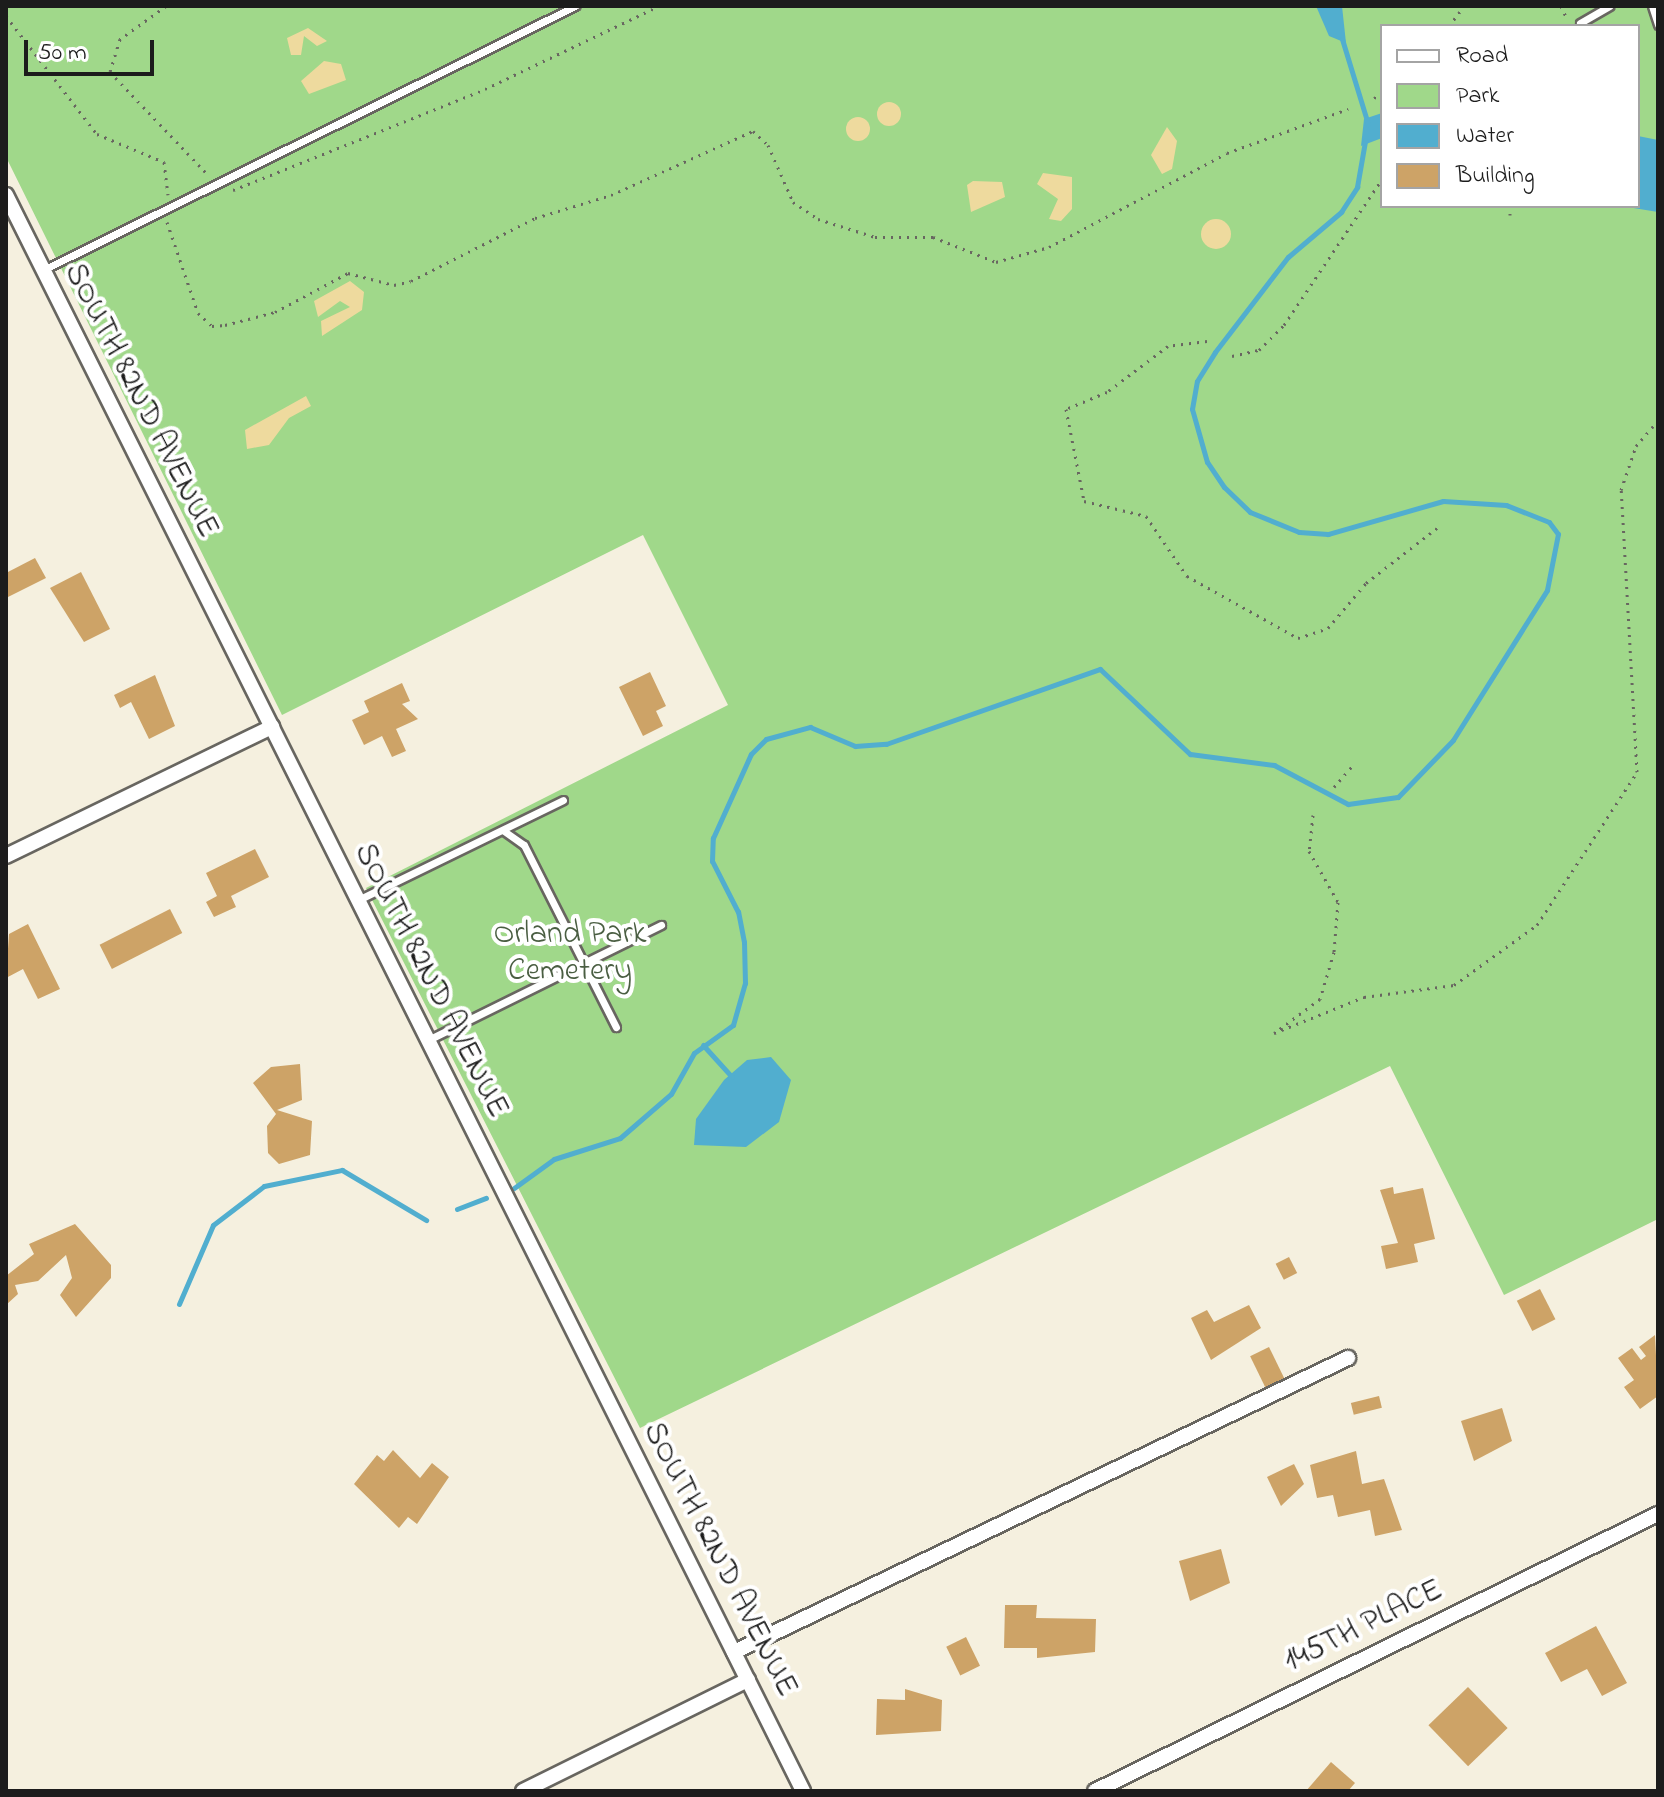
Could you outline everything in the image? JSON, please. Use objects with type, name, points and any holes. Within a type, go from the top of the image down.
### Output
[{"type":"street","name":"SOUTH 82ND AVENUE","points":[[6,195],[803,1791]]},
{"type":"street","points":[[6,856],[272,727]]},
{"type":"street","points":[[734,1652],[1348,1358]]},
{"type":"street","name":"145TH PLACE","points":[[1095,1791],[1658,1514]]},
{"type":"street","points":[[523,1791],[748,1680]]},
{"type":"lane","points":[[43,270],[575,6]]},
{"type":"lane","points":[[1580,23],[1610,6]]},
{"type":"lane","points":[[1652,6],[1658,25]]},
{"type":"lane","points":[[358,900],[563,800]]},
{"type":"lane","points":[[504,831],[524,845],[616,1027]]},
{"type":"lane","points":[[428,1040],[661,925]]},
{"type":"path","points":[[166,6],[120,39],[110,72],[217,185],[245,189],[485,89],[659,6]]},
{"type":"path","points":[[1450,24],[1464,6]]},
{"type":"path","points":[[6,16],[97,134],[164,162],[171,252],[198,313],[212,326],[267,315],[348,273],[394,285],[411,281],[535,218],[611,195],[744,131],[763,138],[793,202],[818,219],[875,237],[933,237],[996,262],[1062,241],[1104,212],[1227,153],[1348,109]]},
{"type":"path","points":[[1374,98],[1380,95]]},
{"type":"path","points":[[1232,356],[1259,350],[1284,325],[1380,182]]},
{"type":"path","points":[[1510,208],[1510,215]]},
{"type":"path","points":[[1207,341],[1168,346],[1107,392],[1066,409],[1084,501],[1146,516],[1187,576],[1298,638],[1328,628],[1366,583],[1437,528]]},
{"type":"path","points":[[1313,815],[1309,851],[1338,902],[1334,952],[1320,999],[1274,1033],[1364,997],[1454,985],[1537,925],[1637,772],[1621,490],[1630,457],[1658,421]]},
{"type":"path","points":[[1334,787],[1352,766]]},
{"type":"green space","name":"Orland Park Cemetery","points":[[6,6],[1658,6],[1658,1219],[1504,1295],[1390,1066],[640,1428],[366,888],[728,705],[643,535],[282,715],[6,157]]},
{"type":"sand","points":[[308,28],[327,41],[317,46],[304,36],[301,55],[291,55],[287,38]]},
{"type":"sand","points":[[324,61],[341,64],[346,80],[309,94],[301,81]]},
{"type":"sand","points":[[889,102],[897,106],[901,114],[897,122],[889,126],[881,122],[877,114],[881,106]]},
{"type":"sand","points":[[858,117],[867,120],[870,129],[867,138],[858,141],[849,138],[846,129],[849,120]]},
{"type":"sand","points":[[1167,127],[1177,141],[1172,169],[1162,174],[1151,155]]},
{"type":"sand","points":[[1043,173],[1072,177],[1072,209],[1061,221],[1049,219],[1058,199],[1037,184]]},
{"type":"sand","points":[[973,181],[1002,182],[1005,197],[971,212],[967,185]]},
{"type":"sand","points":[[1216,219],[1227,223],[1231,234],[1227,245],[1216,249],[1205,245],[1201,234],[1205,223]]},
{"type":"sand","points":[[350,281],[364,292],[362,310],[322,336],[321,321],[350,307],[340,301],[318,317],[314,301]]},
{"type":"sand","points":[[306,396],[311,406],[289,418],[269,445],[247,449],[245,430]]},
{"type":"water","points":[[1316,6],[1342,6],[1346,43],[1329,36]]},
{"type":"water","points":[[1380,114],[1380,139],[1361,146],[1364,119]]},
{"type":"water","points":[[1640,136],[1658,140],[1658,212],[1633,208],[1640,208]]},
{"type":"water","points":[[771,1057],[791,1080],[779,1122],[746,1147],[694,1145],[696,1119],[724,1080],[747,1060]]},
{"type":"building","points":[[35,558],[46,578],[8,597],[6,573]]},
{"type":"building","points":[[81,572],[110,629],[84,642],[50,588]]},
{"type":"building","points":[[650,672],[666,706],[656,711],[663,726],[643,736],[619,687]]},
{"type":"building","points":[[155,675],[175,726],[149,739],[131,702],[120,708],[114,695]]},
{"type":"building","points":[[402,683],[410,701],[402,704],[418,719],[396,729],[406,751],[392,757],[382,736],[364,745],[352,720],[369,712],[364,701]]},
{"type":"building","points":[[255,849],[269,877],[231,896],[236,907],[214,917],[206,902],[217,896],[206,873]]},
{"type":"building","points":[[170,909],[182,933],[112,969],[100,945]]},
{"type":"building","points":[[28,924],[60,989],[38,999],[23,969],[6,978],[9,934]]},
{"type":"building","points":[[300,1064],[302,1100],[277,1110],[312,1121],[310,1155],[279,1164],[268,1153],[267,1126],[276,1114],[253,1083],[271,1067]]},
{"type":"building","points":[[1393,1187],[1394,1194],[1423,1188],[1435,1239],[1414,1244],[1418,1262],[1386,1269],[1381,1246],[1398,1243],[1380,1190]]},
{"type":"building","points":[[75,1224],[111,1265],[111,1278],[76,1317],[60,1295],[72,1278],[66,1255],[38,1281],[15,1285],[18,1294],[6,1305],[6,1276],[34,1254],[29,1244]]},
{"type":"building","points":[[1289,1257],[1297,1273],[1284,1280],[1276,1264]]},
{"type":"building","points":[[1540,1289],[1555,1319],[1532,1331],[1517,1301]]},
{"type":"building","points":[[1249,1305],[1261,1328],[1211,1360],[1191,1318],[1207,1310],[1214,1322]]},
{"type":"building","points":[[1655,1335],[1658,1396],[1640,1409],[1624,1387],[1634,1380],[1618,1358],[1632,1348],[1641,1360],[1646,1356],[1639,1347]]},
{"type":"building","points":[[1269,1347],[1285,1380],[1266,1389],[1250,1356]]},
{"type":"building","points":[[1379,1396],[1382,1408],[1354,1415],[1351,1403]]},
{"type":"building","points":[[1502,1408],[1512,1441],[1474,1461],[1461,1421]]},
{"type":"building","points":[[393,1450],[420,1478],[432,1463],[449,1477],[417,1524],[408,1517],[399,1528],[354,1484],[377,1455],[384,1461]]},
{"type":"building","points":[[1356,1451],[1362,1484],[1384,1479],[1402,1530],[1375,1536],[1370,1510],[1338,1517],[1333,1495],[1317,1498],[1310,1465]]},
{"type":"building","points":[[1294,1464],[1304,1484],[1281,1506],[1267,1477]]},
{"type":"building","points":[[1221,1549],[1230,1583],[1190,1601],[1179,1561]]},
{"type":"building","points":[[1005,1605],[1037,1605],[1036,1618],[1096,1619],[1095,1652],[1037,1658],[1037,1648],[1004,1648]]},
{"type":"building","points":[[1596,1626],[1627,1683],[1602,1696],[1587,1669],[1561,1682],[1545,1653]]},
{"type":"building","points":[[966,1637],[980,1666],[960,1675],[946,1647]]},
{"type":"building","points":[[1468,1687],[1508,1728],[1468,1766],[1428,1725]]},
{"type":"building","points":[[905,1689],[942,1700],[941,1731],[876,1735],[877,1699],[905,1700]]},
{"type":"building","points":[[1331,1762],[1355,1783],[1348,1791],[1306,1791]]},
{"type":"waterway","points":[[1342,39],[1368,124]]},
{"type":"waterway","points":[[514,1188],[554,1159],[620,1138],[671,1094],[694,1053],[733,1025],[745,983],[744,942],[738,912],[712,861],[713,838],[751,754],[766,739],[810,727],[855,746],[886,744],[1100,669],[1190,754],[1274,765],[1348,804],[1398,797],[1453,740],[1547,590],[1558,534],[1549,522],[1506,505],[1443,501],[1328,534],[1299,532],[1250,512],[1224,487],[1207,462],[1192,409],[1197,381],[1215,352],[1288,257],[1341,212],[1357,187],[1365,141]]},
{"type":"waterway","points":[[703,1045],[732,1077]]},
{"type":"waterway","points":[[179,1304],[213,1225],[264,1186],[342,1170],[426,1220]]},
{"type":"waterway","points":[[457,1209],[486,1198]]}]
